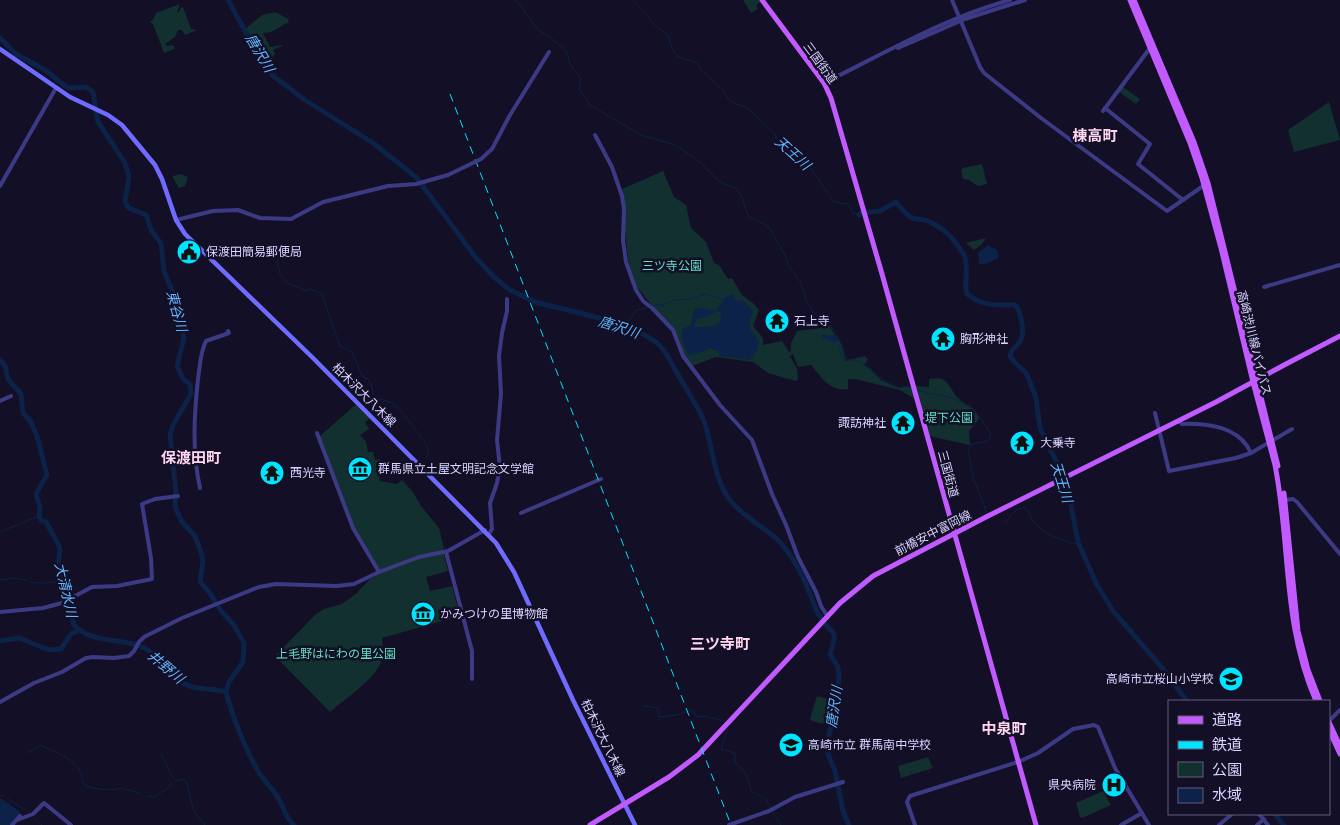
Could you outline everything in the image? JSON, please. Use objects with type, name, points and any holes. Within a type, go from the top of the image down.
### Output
[{"type":"main road","name":"三国街道","points":[[762,0],[824,83],[831,98],[865,213],[1036,825]]},
{"type":"main road","name":"高崎渋川線バイパス","points":[[1130,0],[1206,184]]},
{"type":"main road","name":"高崎渋川線バイパス","points":[[1134,0],[1194,142],[1206,184],[1285,500],[1298,630],[1308,670],[1320,700]]},
{"type":"main road","name":"柏木沢大八木線","points":[[0,49],[75,100],[117,121],[155,165],[162,179],[176,220],[190,239],[313,358],[496,542],[513,569],[570,693],[635,825]]},
{"type":"main road","name":"前橋安中富岡線","points":[[590,825],[625,805],[698,755],[828,616],[873,576],[954,533],[1179,421],[1340,336]]},
{"type":"main road","name":"高崎渋川線バイパス","points":[[1271,441],[1281,494],[1294,631],[1304,670],[1316,700]]},
{"type":"main road","points":[[1330,724],[1340,746]]},
{"type":"main road","points":[[1330,732],[1340,754]]},
{"type":"street","points":[[952,0],[980,67],[994,82],[1167,210],[1206,184]]},
{"type":"street","points":[[960,19],[1010,0]]},
{"type":"street","points":[[824,83],[939,25],[1025,0]]},
{"type":"street","points":[[1150,48],[1104,109],[1150,144],[1138,164],[1183,200]]},
{"type":"street","points":[[176,220],[230,210],[242,211],[260,218],[291,220],[323,202],[388,186],[421,183],[448,175],[481,159],[492,149],[510,115],[549,52]]},
{"type":"street","points":[[0,186],[56,88]]},
{"type":"street","points":[[595,135],[612,167],[622,196],[626,262],[636,290],[643,301],[673,330],[683,356],[720,406],[752,440],[798,557],[816,592],[820,606],[828,616]]},
{"type":"street","points":[[1264,287],[1340,265]]},
{"type":"street","points":[[489,534],[492,529],[490,503],[500,468],[497,444],[501,394],[499,356],[507,311],[507,299]]},
{"type":"street","points":[[200,488],[195,463],[194,408],[201,352],[206,341],[229,333],[228,331]]},
{"type":"street","points":[[0,401],[11,396]]},
{"type":"street","points":[[1155,412],[1169,471],[1236,458],[1251,452],[1292,429]]},
{"type":"street","points":[[1179,421],[1182,424],[1213,426],[1232,433],[1246,441],[1251,452]]},
{"type":"street","points":[[317,433],[353,528],[379,572]]},
{"type":"street","points":[[521,513],[601,479]]},
{"type":"street","points":[[0,612],[43,608],[67,600],[92,587],[117,586],[152,579],[152,558],[142,504],[155,499],[176,497]]},
{"type":"street","points":[[1285,500],[1293,499],[1297,502],[1340,554]]},
{"type":"street","points":[[0,702],[34,683],[62,672],[86,658],[129,656],[144,637],[221,602],[267,585],[350,585],[379,572],[424,556],[446,552],[485,530]]},
{"type":"street","points":[[446,552],[472,651],[472,679]]},
{"type":"street","points":[[1330,721],[1340,710]]},
{"type":"street","points":[[914,825],[907,802],[910,796],[1018,762],[1038,753],[1074,729],[1094,724],[1098,727],[1115,768],[1149,825]]},
{"type":"street","points":[[728,825],[771,809],[795,797],[843,782]]},
{"type":"street","points":[[12,825],[19,818],[33,814],[44,803],[71,825]]},
{"type":"street","points":[[1121,825],[1142,813]]},
{"type":"street","points":[[1219,825],[1231,815]]},
{"type":"street","points":[[1260,815],[1268,825]]},
{"type":"street","points":[[1257,825],[1264,819]]},
{"type":"green space","points":[[743,0],[759,0],[761,2],[756,5],[758,9],[751,13]]},
{"type":"green space","points":[[180,4],[177,12],[183,7],[191,29],[197,30],[185,35],[182,30],[178,30],[175,37],[165,44],[167,46],[173,45],[175,49],[164,53],[153,24],[150,22],[156,13]]},
{"type":"green space","points":[[275,12],[288,19],[289,22],[271,32],[263,33],[270,47],[282,46],[273,50],[275,54],[272,58],[267,51],[261,54],[244,30],[262,15]]},
{"type":"green space","points":[[1123,87],[1140,99],[1136,104],[1119,92]]},
{"type":"green space","points":[[1329,102],[1340,140],[1294,152],[1288,130]]},
{"type":"green space","points":[[982,164],[987,184],[978,186],[969,180],[963,179],[961,170],[963,168]]},
{"type":"green space","name":"三ツ寺公園","points":[[663,171],[674,197],[686,205],[691,228],[706,242],[714,263],[719,265],[728,279],[732,278],[742,295],[759,310],[753,326],[763,338],[763,345],[782,341],[789,352],[791,351],[791,343],[797,331],[830,327],[841,344],[846,361],[864,356],[868,359],[864,366],[881,380],[898,388],[912,388],[915,399],[900,390],[855,379],[848,379],[848,389],[836,388],[826,383],[811,365],[798,367],[793,354],[790,356],[797,369],[798,380],[795,381],[768,373],[753,362],[716,357],[692,366],[684,355],[678,337],[636,286],[629,266],[622,189]]},
{"type":"green space","points":[[180,174],[188,177],[185,186],[179,188],[173,176]]},
{"type":"green space","points":[[986,238],[974,250],[966,243]]},
{"type":"green space","name":"堤下公園","points":[[929,379],[943,379],[956,396],[977,414],[979,419],[969,431],[970,445],[929,436],[915,386],[929,387]]},
{"type":"green space","name":"上毛野はにわの里公園","points":[[358,405],[371,418],[365,422],[369,429],[360,435],[366,442],[368,452],[373,452],[375,460],[380,459],[383,466],[376,469],[380,481],[397,484],[402,480],[439,528],[448,571],[426,577],[430,591],[452,586],[460,616],[382,638],[382,656],[377,669],[366,682],[330,712],[275,656],[316,614],[324,609],[342,604],[357,593],[370,579],[379,574],[355,530],[320,436],[354,406]]},
{"type":"green space","points":[[817,696],[831,700],[824,724],[810,719]]},
{"type":"green space","points":[[928,757],[933,768],[901,778],[898,766]]},
{"type":"green space","points":[[1103,791],[1111,805],[1082,818],[1080,817],[1076,803]]},
{"type":"water","points":[[988,245],[997,250],[999,258],[985,264],[979,264],[978,253]]},
{"type":"water","points":[[733,294],[735,301],[742,300],[753,312],[750,319],[750,328],[759,341],[757,350],[750,360],[719,356],[719,352],[710,348],[689,355],[683,342],[682,332],[684,328],[691,325],[694,310],[700,307],[716,310],[727,296]],"holes":[[[717,311],[720,312],[721,317],[717,324],[708,327],[694,326],[697,319],[707,317]]]},
{"type":"water","points":[[821,334],[836,335],[838,340],[833,343],[827,339],[821,339]]},
{"type":"water","points":[[0,798],[19,811],[20,814],[10,825],[0,825]]},
{"type":"waterway","name":"唐沢川","points":[[228,0],[261,60],[272,75],[305,100],[373,143],[416,177],[477,259],[510,290],[535,302],[599,318],[632,329],[657,343],[663,349],[704,421],[717,472],[724,491],[740,511],[777,539],[787,551],[800,572],[823,622],[834,634],[830,654],[838,667],[839,677],[836,710],[829,734],[828,754],[835,771],[843,811],[849,825]]},
{"type":"waterway","points":[[516,0],[538,30],[567,52],[570,65],[580,79],[580,90],[590,105],[641,135],[675,145],[701,163],[720,182],[736,188],[750,217],[769,227],[786,257],[788,265],[801,283],[807,303],[824,326],[831,326],[841,342],[847,360],[855,360],[867,366],[882,379],[900,388],[907,386],[913,388]]},
{"type":"waterway","name":"天王川","points":[[633,0],[656,26],[668,35],[672,49],[677,56],[697,63],[703,72],[721,88],[730,101],[749,109],[773,132],[779,142],[810,167],[834,202],[848,204],[853,213],[859,215]]},
{"type":"waterway","name":"東谷川","points":[[0,38],[16,54],[45,70],[65,86],[69,88],[86,87],[93,92],[98,122],[125,163],[129,177],[125,201],[127,206],[146,215],[152,232],[161,243],[164,271],[173,293],[184,338],[177,366],[183,379],[190,384],[191,394],[173,425],[170,435],[176,493],[175,507],[182,522],[195,536],[201,552],[203,561],[200,582],[233,624],[244,643],[243,662],[229,682],[226,692]]},
{"type":"waterway","name":"天王川","points":[[859,215],[861,213],[880,211],[896,202],[910,217],[927,220],[940,227],[957,244],[964,255],[966,260],[967,294],[984,303],[1015,305],[1017,307],[1023,332],[1020,342],[1011,351],[1010,356],[1026,373],[1036,398],[1040,428],[1059,467],[1070,500],[1078,542],[1097,585],[1114,612],[1164,670],[1186,700]]},
{"type":"waterway","points":[[275,253],[280,256],[277,261],[280,274],[288,283],[306,291],[310,289],[322,294],[340,346],[352,352],[363,377],[368,379],[372,386],[374,399],[382,399],[389,402],[406,417],[426,444],[428,448],[427,458]]},
{"type":"waterway","points":[[651,306],[666,304],[675,300],[690,299],[705,294],[725,300]]},
{"type":"waterway","points":[[627,321],[631,319],[635,311],[647,307]]},
{"type":"waterway","points":[[836,343],[839,346],[842,358],[846,360]]},
{"type":"waterway","name":"大清水川","points":[[0,360],[5,366],[8,379],[21,394],[23,413],[31,422],[38,439],[47,475],[36,494],[40,508],[39,516],[41,520],[46,522],[59,546],[58,565],[74,625],[80,630],[96,637],[129,643],[145,649],[158,658],[185,684],[226,692]]},
{"type":"waterway","points":[[916,389],[960,401],[977,414],[991,434],[989,441],[972,444],[968,448],[973,478],[987,513]]},
{"type":"waterway","points":[[1004,523],[1016,510],[1025,507],[1037,526],[1047,533],[1074,544],[1078,542]]},
{"type":"waterway","points":[[0,532],[39,516]]},
{"type":"waterway","points":[[0,580],[12,578],[26,580]]},
{"type":"waterway","points":[[31,582],[62,582]]},
{"type":"waterway","name":"井野川","points":[[0,641],[19,638],[49,650],[61,649],[71,634],[79,630]]},
{"type":"waterway","name":"井野川","points":[[226,692],[253,763],[277,796],[288,818],[294,825]]},
{"type":"waterway","points":[[644,706],[658,708],[659,717],[677,715],[692,710],[697,717],[706,716],[725,722]]},
{"type":"waterway","points":[[728,728],[721,749],[735,753],[735,763],[746,775],[751,791],[766,799],[781,825]]},
{"type":"waterway","points":[[28,753],[41,745],[74,763],[81,773],[84,785],[104,789],[123,788]]},
{"type":"waterway","points":[[161,754],[173,778]]},
{"type":"waterway","points":[[175,781],[183,779],[186,781],[193,809]]},
{"type":"waterway","points":[[147,796],[154,797],[169,787],[171,783]]},
{"type":"waterway","points":[[125,789],[141,794]]},
{"type":"waterway","points":[[0,795],[4,796]]},
{"type":"waterway","points":[[8,799],[25,810]]},
{"type":"waterway","points":[[194,811],[205,825]]},
{"type":"waterway","name":"天王川","points":[[1276,815],[1284,825]]},
{"type":"waterway","points":[[33,817],[42,825]]},
{"type":"railway","points":[[450,94],[731,825]]},
{"type":"place","name":"保渡田簡易郵便局","points":[[189,252]]},
{"type":"place","name":"石上寺","points":[[777,321]]},
{"type":"place","name":"胸形神社","points":[[943,339]]},
{"type":"place","name":"諏訪神社","points":[[903,423]]},
{"type":"place","name":"大乗寺","points":[[1022,443]]},
{"type":"place","name":"群馬県立土屋文明記念文学館","points":[[360,469]]},
{"type":"place","name":"西光寺","points":[[272,473]]},
{"type":"place","name":"かみつけの里博物館","points":[[423,614]]},
{"type":"place","name":"高崎市立桜山小学校","points":[[1231,679]]},
{"type":"place","name":"高崎市立 群馬南中学校","points":[[791,745]]},
{"type":"place","name":"県央病院","points":[[1114,785]]},
{"type":"district","name":"棟高町","points":[[1095,135]]},
{"type":"district","name":"保渡田町","points":[[191,457]]},
{"type":"district","name":"三ツ寺町","points":[[720,643]]},
{"type":"district","name":"中泉町","points":[[1004,728]]}]
